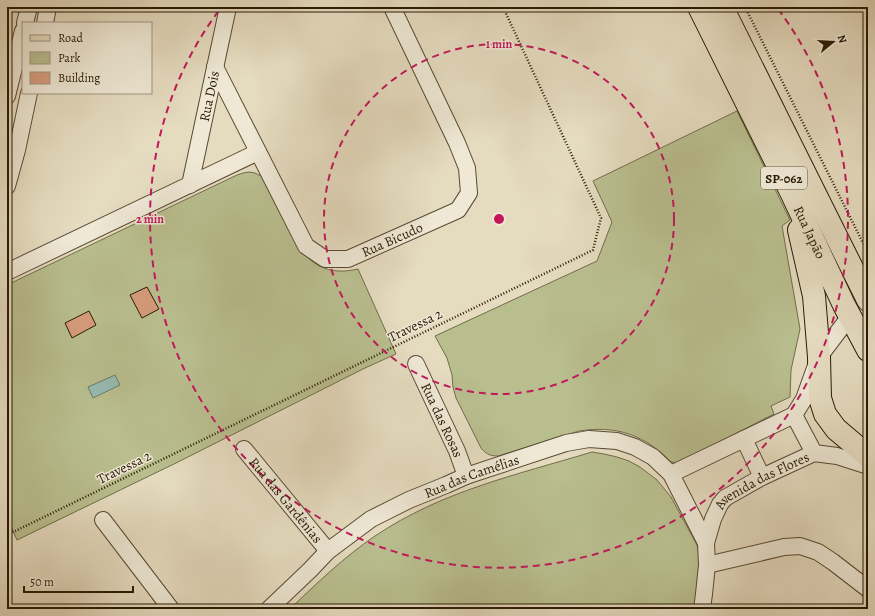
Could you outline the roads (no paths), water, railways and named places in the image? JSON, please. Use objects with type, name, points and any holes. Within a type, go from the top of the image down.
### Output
[{"type":"main road","name":"Rua Japão","points":[[699,7],[868,350]]},
{"type":"main road","name":"Rua Japão","points":[[722,7],[868,300]]},
{"type":"main road","points":[[791,192],[814,296],[819,357],[820,398],[825,414],[836,429],[868,456]]},
{"type":"street","points":[[25,22],[29,7]]},
{"type":"street","points":[[45,22],[48,7]]},
{"type":"street","name":"Rua Dois","points":[[190,184],[228,7]]},
{"type":"street","name":"Rua Bicudo","points":[[215,67],[306,246],[325,259],[348,259],[458,210],[468,193],[466,168],[457,143],[392,7]]},
{"type":"street","points":[[7,96],[22,36]]},
{"type":"street","points":[[7,186],[12,148],[29,94]]},
{"type":"street","points":[[7,272],[258,152]]},
{"type":"street","points":[[671,474],[794,415],[804,399],[819,357],[850,316]]},
{"type":"street","name":"Rua das Rosas","points":[[416,364],[457,451],[466,476]]},
{"type":"street","points":[[794,415],[814,453]]},
{"type":"street","name":"Rua das Camélias","points":[[269,609],[328,551],[371,519],[409,500],[466,476],[566,443],[589,439],[617,441],[635,447],[653,457],[671,474],[706,543]]},
{"type":"street","points":[[744,439],[762,477]]},
{"type":"street","name":"Rua das Gardênias","points":[[244,449],[328,551]]},
{"type":"street","name":"Avenida das Flores","points":[[706,543],[713,519],[720,504],[725,498],[762,477],[814,453],[837,456],[868,466]]},
{"type":"street","points":[[103,520],[171,609]]},
{"type":"street","points":[[702,609],[707,565],[706,543]]},
{"type":"street","points":[[707,565],[784,547],[800,546],[818,552],[868,589]]},
{"type":"water","points":[[115,375],[120,385],[93,398],[88,387]]}]
